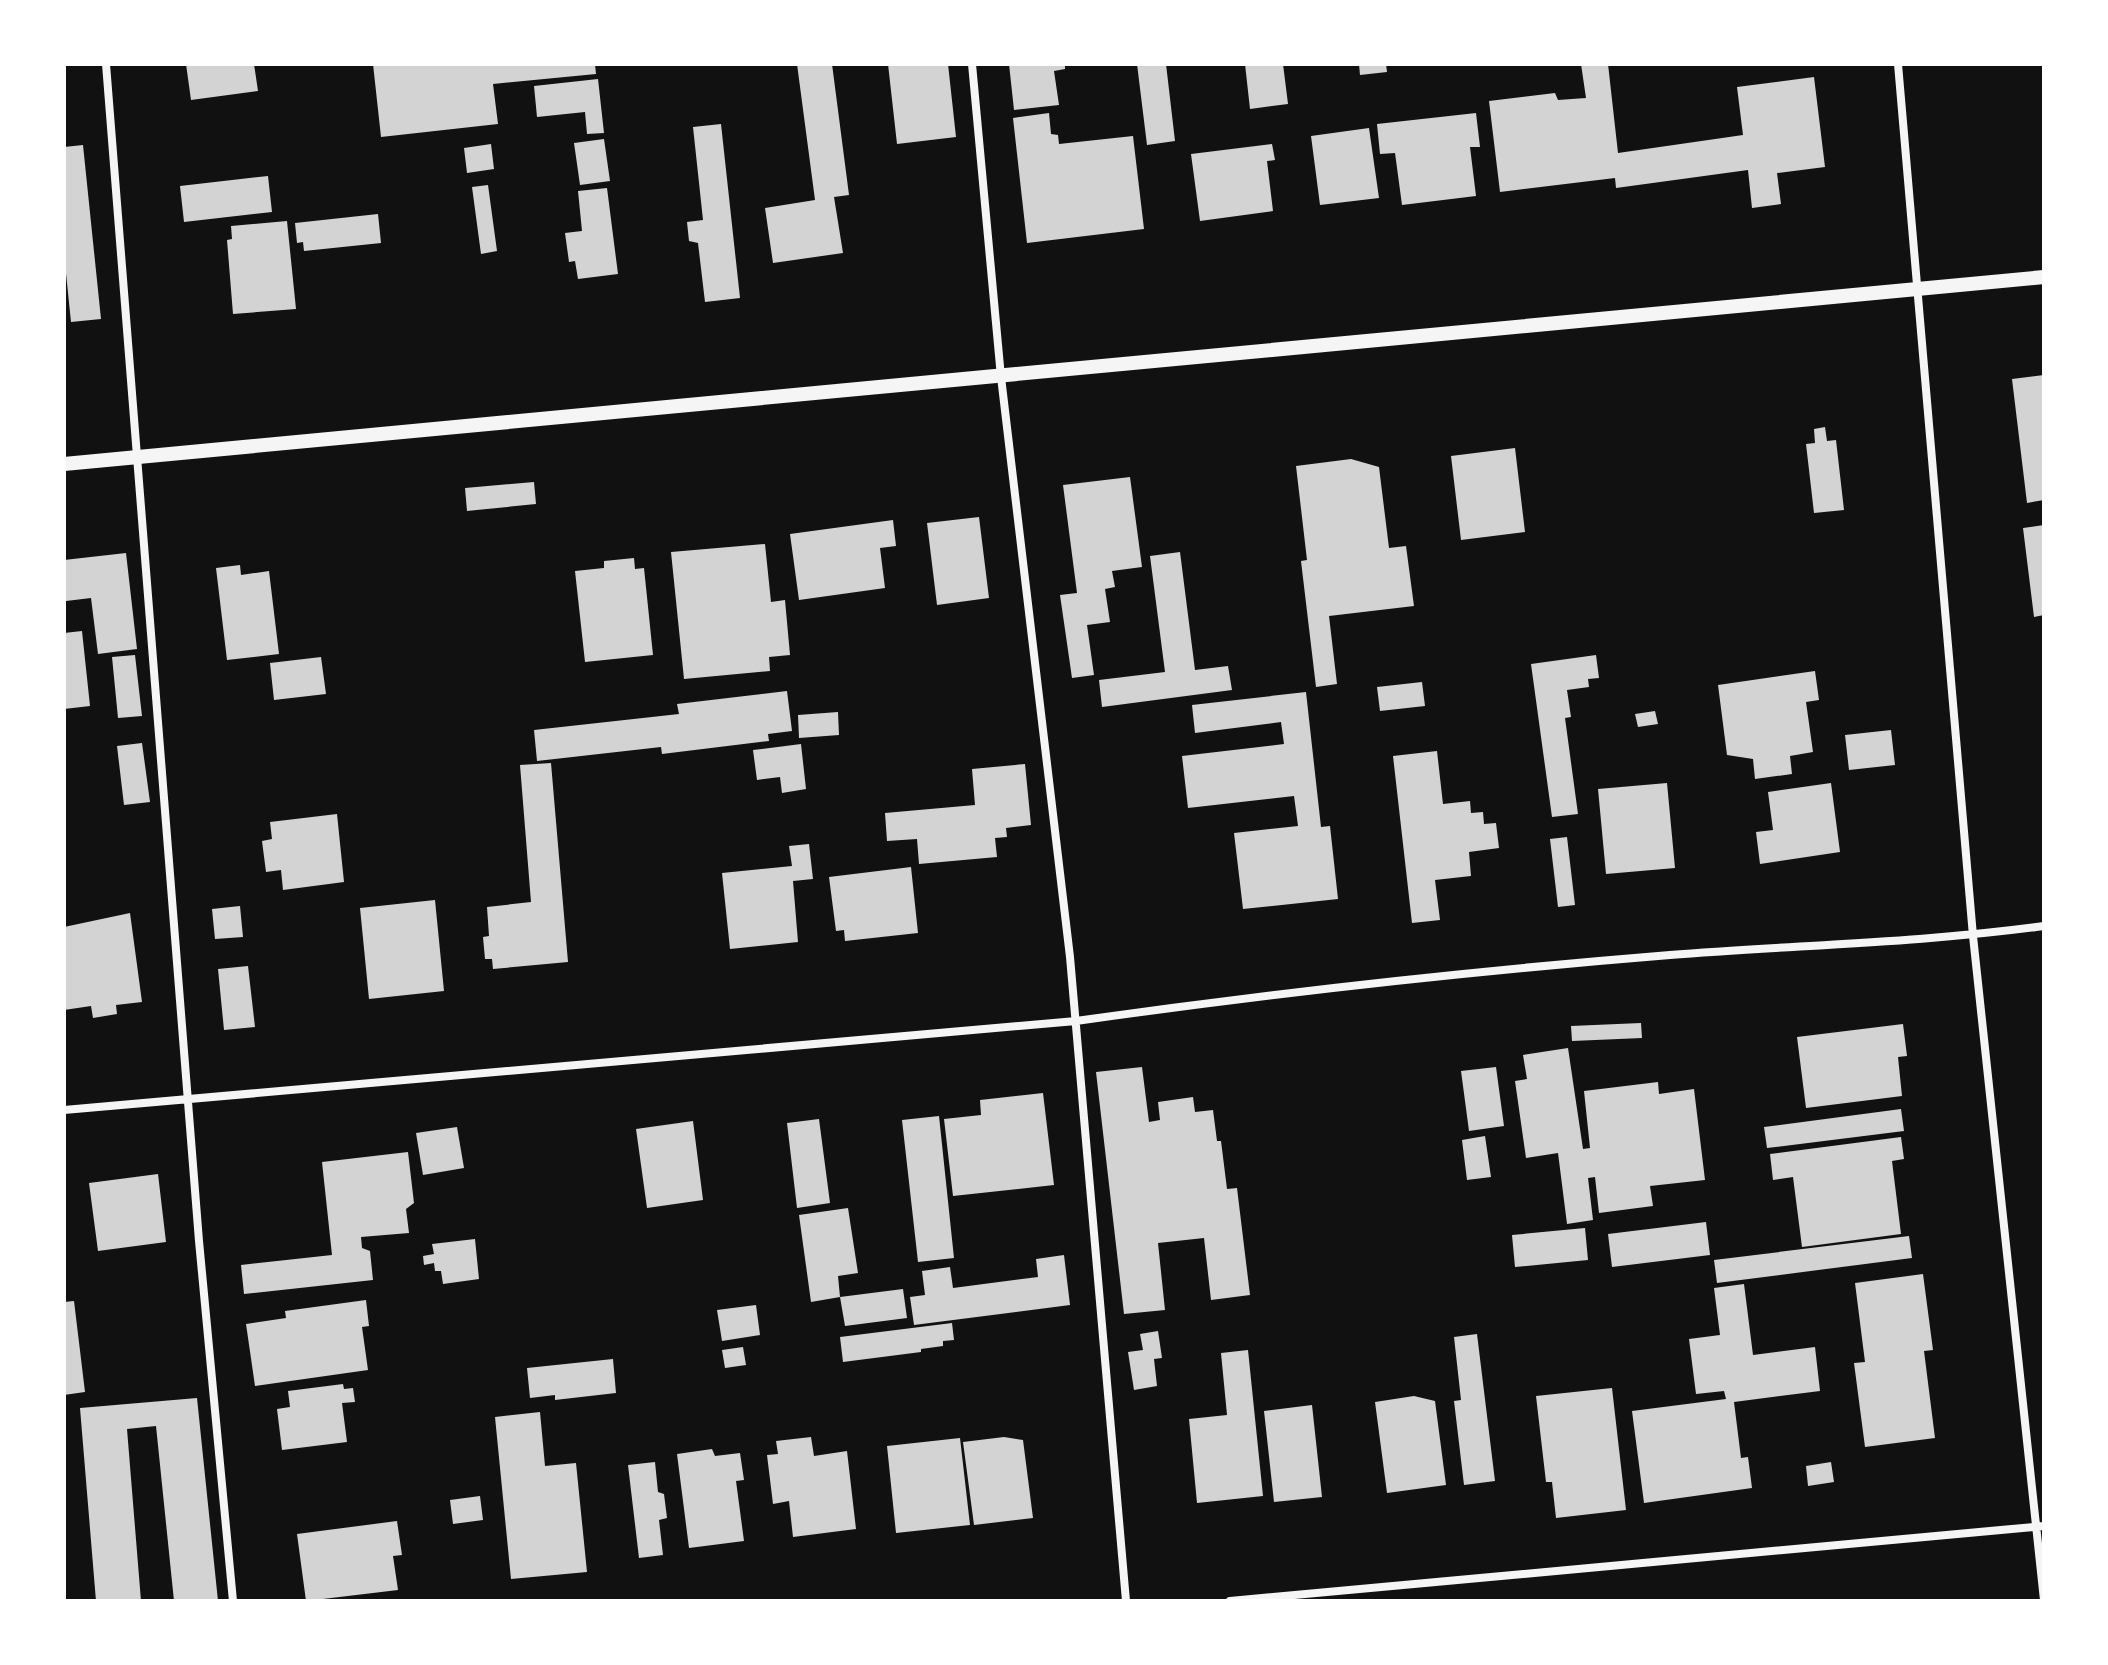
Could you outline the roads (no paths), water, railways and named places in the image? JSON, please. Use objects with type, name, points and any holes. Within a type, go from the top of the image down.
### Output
[{"type":"street","points":[[106,64],[189,1101],[233,1601]]},
{"type":"street","points":[[972,64],[1001,377],[1076,1021],[1126,1601]]},
{"type":"street","points":[[1898,64],[1973,936],[2041,1527],[2044,1600]]},
{"type":"street","points":[[64,464],[289,440],[1001,377],[2044,277]]},
{"type":"street","points":[[64,1110],[1076,1021],[1203,1003],[1670,955],[1973,936],[2044,926]]},
{"type":"street","points":[[1230,1601],[2041,1527]]}]
